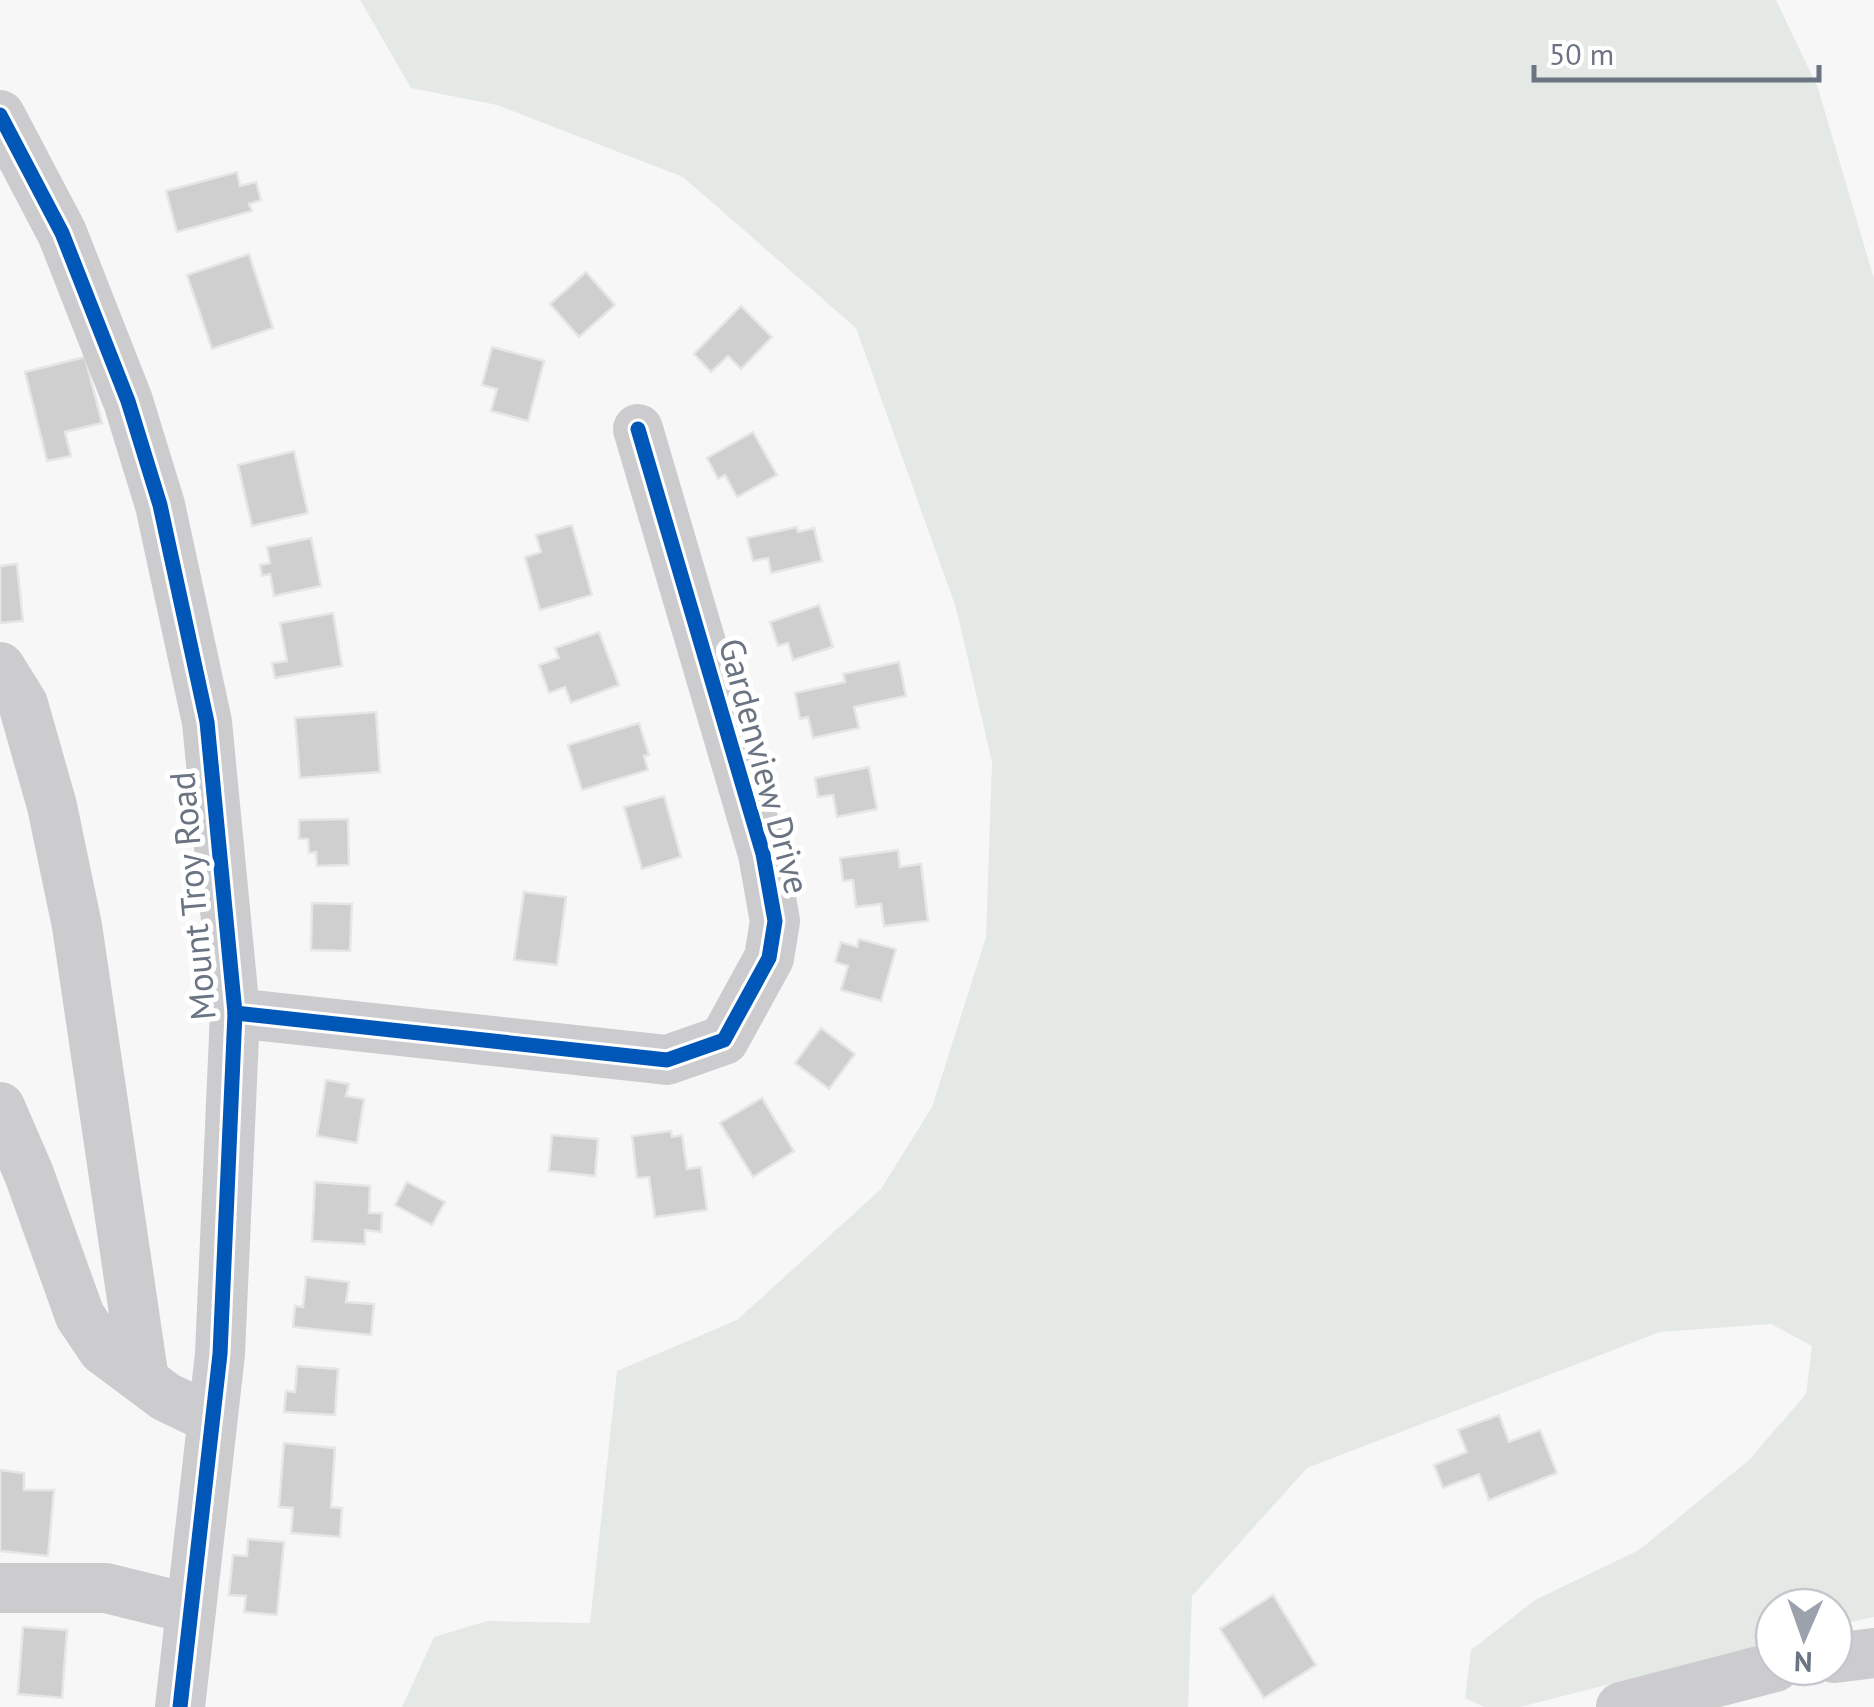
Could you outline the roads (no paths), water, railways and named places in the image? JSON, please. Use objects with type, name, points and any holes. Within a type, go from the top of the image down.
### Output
[{"type":"street","name":"Mount Troy Road","points":[[0,115],[62,233],[128,400],[160,505],[207,722],[235,1013],[220,1354],[180,1707]]},
{"type":"street","name":"Gardenview Drive","points":[[235,1013],[667,1060],[724,1040],[768,958],[775,921],[763,854],[638,429]]},
{"type":"street","points":[[0,666],[23,704],[52,806],[77,926],[144,1380]]},
{"type":"street","points":[[0,1107],[80,1316],[103,1350],[166,1398],[212,1419]]},
{"type":"street","points":[[0,1588],[106,1588],[191,1609]]},
{"type":"street","points":[[1621,1707],[1754,1672]]}]
